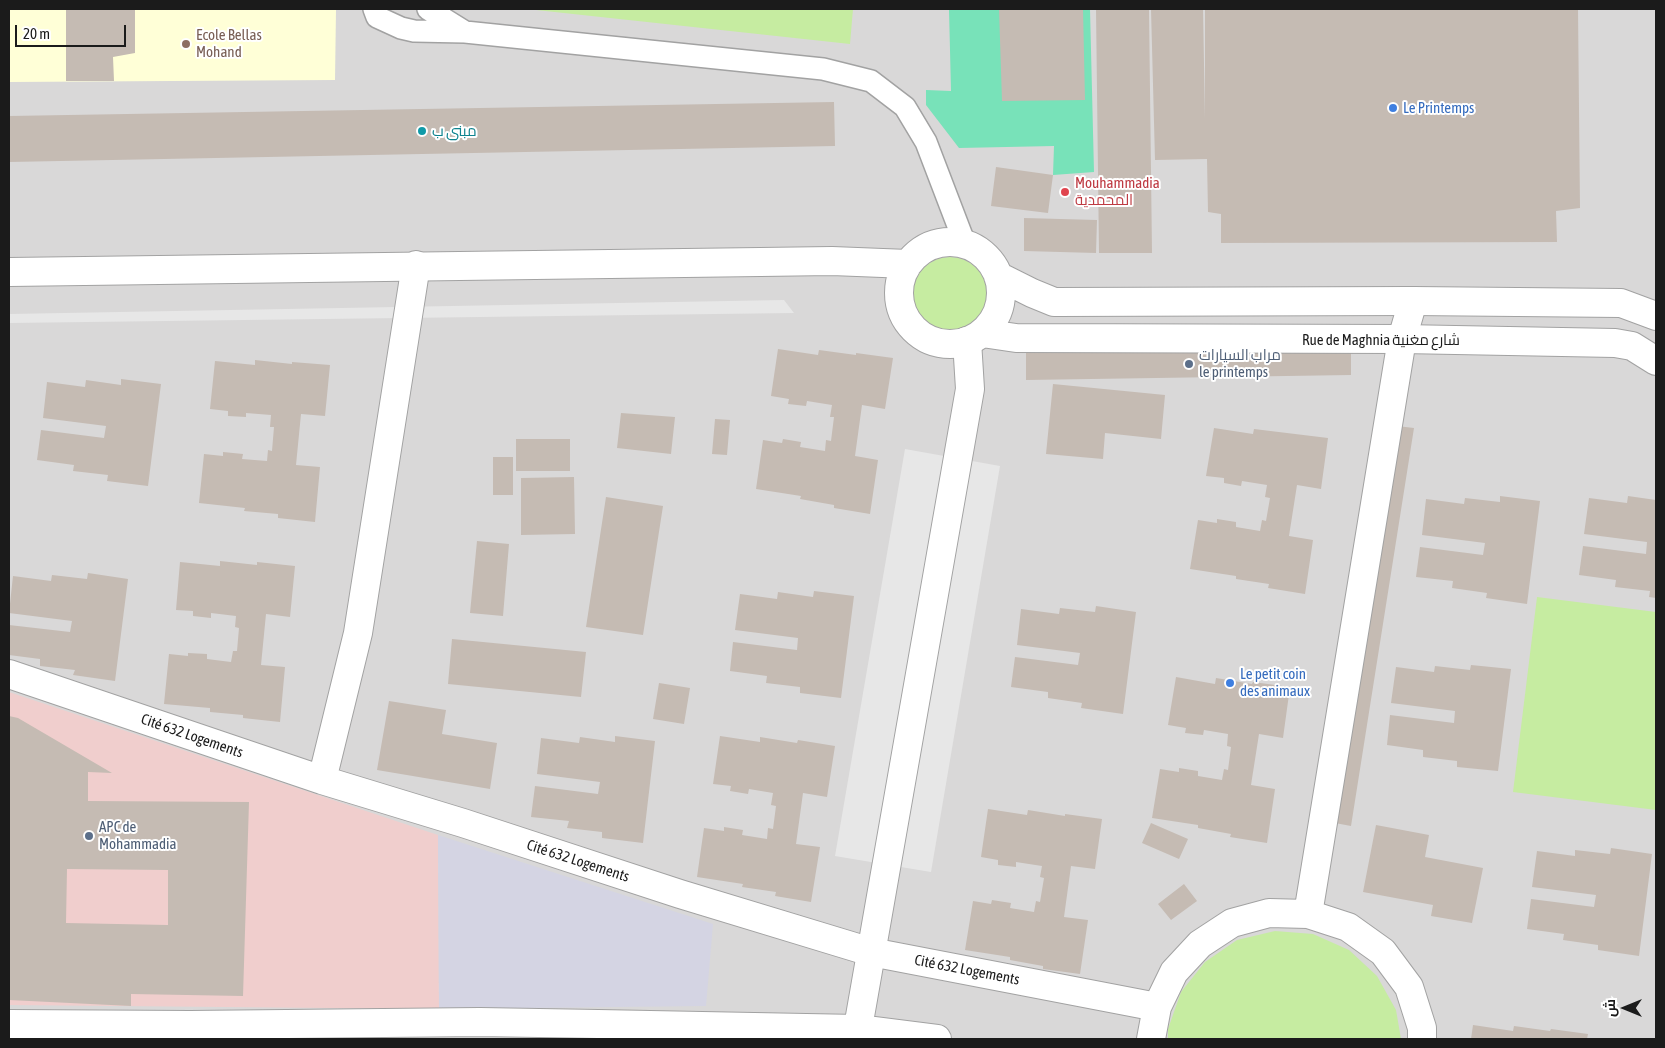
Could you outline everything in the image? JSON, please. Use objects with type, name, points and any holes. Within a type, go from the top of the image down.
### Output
[{"type":"street","points":[[949,241],[965,244],[979,251],[991,262],[998,276],[1001,292],[999,308],[992,322],[974,337],[951,344],[935,342],[921,335],[909,324],[901,310],[899,294],[901,278],[908,264],[919,252],[933,244],[949,241]]},
{"type":"street","points":[[9,272],[832,261],[908,264]]},
{"type":"street","points":[[322,780],[358,633],[416,266]]},
{"type":"street","points":[[998,276],[1054,302],[1413,301],[1621,303],[1656,316]]},
{"type":"street","points":[[1308,914],[1402,339],[1413,301]]},
{"type":"street","points":[[857,1034],[970,389],[974,337]]},
{"type":"street","name":"Rue de Maghnia شارع مغنية","points":[[974,337],[1402,339],[1615,343],[1632,346],[1656,361]]},
{"type":"street","name":"Cité 632 Logements","points":[[9,674],[322,780],[472,826],[680,894],[870,952],[1157,1007]]},
{"type":"street","points":[[1151,1039],[1157,1007],[1174,972],[1200,944],[1232,924],[1269,913],[1308,914],[1348,927],[1384,952],[1409,987],[1422,1028],[1422,1039]]},
{"type":"street","points":[[9,1024],[293,1032],[480,1022],[857,1034],[937,1039]]},
{"type":"lane","points":[[374,9],[377,18],[414,31],[465,32],[823,69],[870,81],[905,107],[926,142],[965,244]]},
{"type":"lane","points":[[428,9],[465,32]]},
{"type":"shaded area","points":[[9,9],[1656,9],[1656,1039],[9,1039]]},
{"type":"shaded area","name":"Ecole Bellas Mohand","points":[[9,9],[336,9],[335,80],[9,82]]},
{"type":"shaded area","points":[[784,300],[794,313],[9,323],[9,314]]},
{"type":"shaded area","points":[[905,449],[1000,466],[931,872],[835,856]]},
{"type":"shaded area","points":[[9,692],[438,835],[439,1009],[9,1005]]},
{"type":"shaded area","points":[[438,835],[713,924],[706,1006],[439,1009]]},
{"type":"green space","points":[[527,9],[853,9],[850,44]]},
{"type":"green space","points":[[949,9],[1090,9],[1094,172],[1053,175],[1054,146],[959,148],[926,105],[926,90],[951,91]]},
{"type":"green space","points":[[950,257],[971,263],[981,273],[987,294],[981,315],[971,325],[950,331],[929,325],[919,315],[913,294],[919,273],[929,263]]},
{"type":"green space","points":[[1537,597],[1656,612],[1656,810],[1513,792]]},
{"type":"green space","points":[[1275,931],[1313,934],[1349,950],[1377,976],[1396,1010],[1401,1039],[1168,1039],[1168,1029],[1181,992],[1205,962],[1237,940]]},
{"type":"building","points":[[66,9],[135,9],[135,53],[113,57],[114,81],[66,81]]},
{"type":"building","points":[[999,9],[1083,9],[1085,100],[1002,101]]},
{"type":"building","points":[[1096,9],[1149,9],[1152,253],[1099,253]]},
{"type":"building","name":"Le Printemps","points":[[1151,9],[1203,9],[1205,119],[1205,9],[1578,9],[1580,208],[1556,211],[1557,242],[1221,243],[1221,214],[1208,212],[1207,159],[1155,160]]},
{"type":"building","name":"مبنى ب","points":[[834,102],[835,146],[9,162],[9,116]]},
{"type":"building","points":[[996,167],[1053,175],[1048,213],[991,206]]},
{"type":"building","points":[[1024,218],[1097,220],[1096,253],[1024,251]]},
{"type":"building","name":"مراب السيارات le printemps","points":[[1351,347],[1351,375],[1026,380],[1026,352]]},
{"type":"building","points":[[778,349],[818,355],[819,350],[893,358],[885,409],[862,405],[855,456],[878,460],[870,514],[834,508],[834,505],[800,499],[801,496],[756,489],[763,440],[782,443],[783,439],[801,442],[800,447],[825,451],[826,440],[831,441],[834,417],[830,417],[832,405],[807,401],[806,406],[788,404],[789,399],[771,396]]},
{"type":"building","points":[[255,360],[292,364],[292,362],[330,365],[325,416],[301,414],[296,465],[320,467],[315,522],[278,518],[278,514],[244,511],[245,508],[199,503],[204,454],[223,456],[223,452],[243,454],[242,459],[267,461],[268,450],[272,451],[274,427],[270,427],[271,415],[246,413],[246,417],[228,416],[228,411],[210,409],[215,361],[255,365]]},
{"type":"building","points":[[121,379],[161,384],[148,486],[107,481],[108,475],[73,471],[74,465],[37,460],[41,430],[104,438],[106,426],[43,418],[47,382],[85,387],[86,380],[121,385]]},
{"type":"building","points":[[1053,384],[1165,395],[1161,439],[1105,433],[1103,459],[1046,454]]},
{"type":"building","points":[[621,413],[675,417],[671,454],[617,448]]},
{"type":"building","points":[[715,419],[730,420],[727,455],[712,454]]},
{"type":"building","points":[[1397,426],[1414,428],[1351,826],[1335,823]]},
{"type":"building","points":[[1214,428],[1253,434],[1254,429],[1328,438],[1321,489],[1297,485],[1289,536],[1313,540],[1305,594],[1268,588],[1269,584],[1236,579],[1236,576],[1190,569],[1198,520],[1217,523],[1217,519],[1236,522],[1236,527],[1260,531],[1262,520],[1266,521],[1270,498],[1265,497],[1267,485],[1242,481],[1241,486],[1224,483],[1224,478],[1206,476]]},
{"type":"building","points":[[516,439],[570,439],[570,471],[516,471]]},
{"type":"building","points":[[493,457],[513,457],[513,495],[493,495]]},
{"type":"building","points":[[574,477],[575,534],[521,535],[521,478]]},
{"type":"building","points":[[1500,496],[1540,501],[1527,604],[1486,598],[1487,593],[1452,588],[1453,581],[1416,577],[1420,547],[1483,555],[1485,543],[1422,535],[1426,499],[1464,504],[1465,498],[1500,502]]},
{"type":"building","points":[[1628,496],[1656,500],[1656,598],[1649,597],[1650,591],[1615,587],[1616,580],[1579,575],[1583,546],[1646,554],[1647,542],[1584,534],[1589,498],[1627,503]]},
{"type":"building","points":[[606,497],[663,506],[643,635],[586,627]]},
{"type":"building","points":[[477,541],[509,544],[503,616],[470,613]]},
{"type":"building","points":[[220,561],[257,565],[257,562],[295,566],[290,617],[266,614],[261,665],[285,667],[280,722],[243,718],[243,715],[210,712],[210,708],[164,704],[169,654],[188,656],[188,653],[207,654],[207,659],[231,662],[233,651],[237,651],[239,628],[235,627],[236,616],[211,613],[211,618],[193,616],[193,611],[176,610],[180,562],[220,566]]},
{"type":"building","points":[[88,573],[128,579],[115,681],[73,675],[75,670],[40,666],[40,659],[9,655],[9,625],[70,632],[72,621],[9,613],[13,576],[51,581],[52,575],[87,579]]},
{"type":"building","points":[[814,591],[854,596],[841,698],[800,693],[800,687],[766,683],[767,676],[730,671],[733,642],[797,650],[798,638],[735,630],[740,594],[777,599],[778,592],[813,597]]},
{"type":"building","points":[[1096,606],[1136,612],[1123,714],[1081,708],[1082,703],[1048,698],[1048,692],[1011,687],[1015,657],[1078,665],[1080,653],[1017,645],[1021,609],[1059,614],[1060,608],[1095,612]]},
{"type":"building","points":[[452,639],[586,652],[581,697],[448,684]]},
{"type":"building","points":[[1471,665],[1511,669],[1498,771],[1457,767],[1457,761],[1423,757],[1423,750],[1387,745],[1390,715],[1454,723],[1455,711],[1391,703],[1396,667],[1434,672],[1435,666],[1470,670]]},
{"type":"building","points":[[1176,677],[1215,684],[1216,678],[1252,684],[1253,682],[1290,687],[1283,738],[1259,734],[1251,785],[1275,789],[1267,843],[1230,837],[1231,834],[1198,828],[1198,825],[1152,818],[1160,769],[1179,772],[1179,768],[1198,771],[1198,776],[1222,780],[1224,769],[1228,770],[1231,747],[1227,746],[1228,734],[1204,730],[1203,735],[1185,733],[1186,728],[1168,725]]},
{"type":"building","points":[[659,683],[690,688],[684,724],[653,719]]},
{"type":"building","points":[[389,701],[446,710],[442,734],[497,743],[490,789],[377,770]]},
{"type":"building","name":"APC de Mohammadia","points":[[9,716],[18,718],[112,773],[88,772],[88,801],[249,802],[243,996],[131,994],[131,1006],[9,1000]],"holes":[[[67,869],[168,870],[168,925],[66,923]]]},
{"type":"building","points":[[615,736],[655,741],[643,843],[602,838],[602,832],[567,828],[569,821],[531,817],[535,786],[598,794],[600,782],[537,774],[541,738],[579,743],[580,737],[615,742]]},
{"type":"building","points":[[720,736],[760,742],[760,737],[797,743],[798,740],[835,746],[827,797],[803,793],[796,844],[820,847],[811,902],[775,896],[776,892],[742,887],[743,884],[697,877],[704,828],[724,831],[724,827],[743,830],[742,835],[767,839],[768,828],[773,829],[776,806],[771,805],[773,793],[749,789],[748,794],[730,791],[731,786],[713,784]]},
{"type":"building","points":[[988,809],[1027,815],[1028,810],[1102,819],[1095,869],[1071,866],[1064,917],[1088,920],[1080,974],[1043,969],[1043,966],[1010,960],[1010,957],[965,950],[973,901],[991,904],[992,900],[1011,903],[1010,908],[1034,912],[1036,901],[1040,902],[1044,878],[1040,877],[1042,866],[1016,862],[1016,867],[998,865],[998,860],[981,857]]},
{"type":"building","points":[[1151,823],[1188,839],[1179,859],[1142,843]]},
{"type":"building","points":[[1376,825],[1429,835],[1425,857],[1483,868],[1472,923],[1431,916],[1433,905],[1363,892]]},
{"type":"building","points":[[1611,848],[1652,854],[1639,956],[1598,950],[1598,945],[1563,940],[1564,934],[1527,929],[1531,899],[1594,907],[1596,895],[1532,887],[1537,851],[1575,856],[1575,850],[1610,854]]},
{"type":"building","points":[[1184,884],[1197,901],[1171,920],[1158,904]]},
{"type":"building","points":[[1473,1025],[1513,1031],[1514,1026],[1588,1034],[1587,1039],[1471,1039]]},
{"type":"place","name":"Ecole Bellas Mohand","points":[[186,44]]},
{"type":"place","name":"Le Printemps","points":[[1393,108]]},
{"type":"place","name":"مبنى ب","points":[[422,131]]},
{"type":"place","name":"Mouhammadia المحمدية","points":[[1065,192]]},
{"type":"place","name":"مراب السيارات le printemps","points":[[1189,364]]},
{"type":"place","name":"Le petit coin des animaux","points":[[1230,683]]},
{"type":"place","name":"APC de Mohammadia","points":[[89,836]]}]
